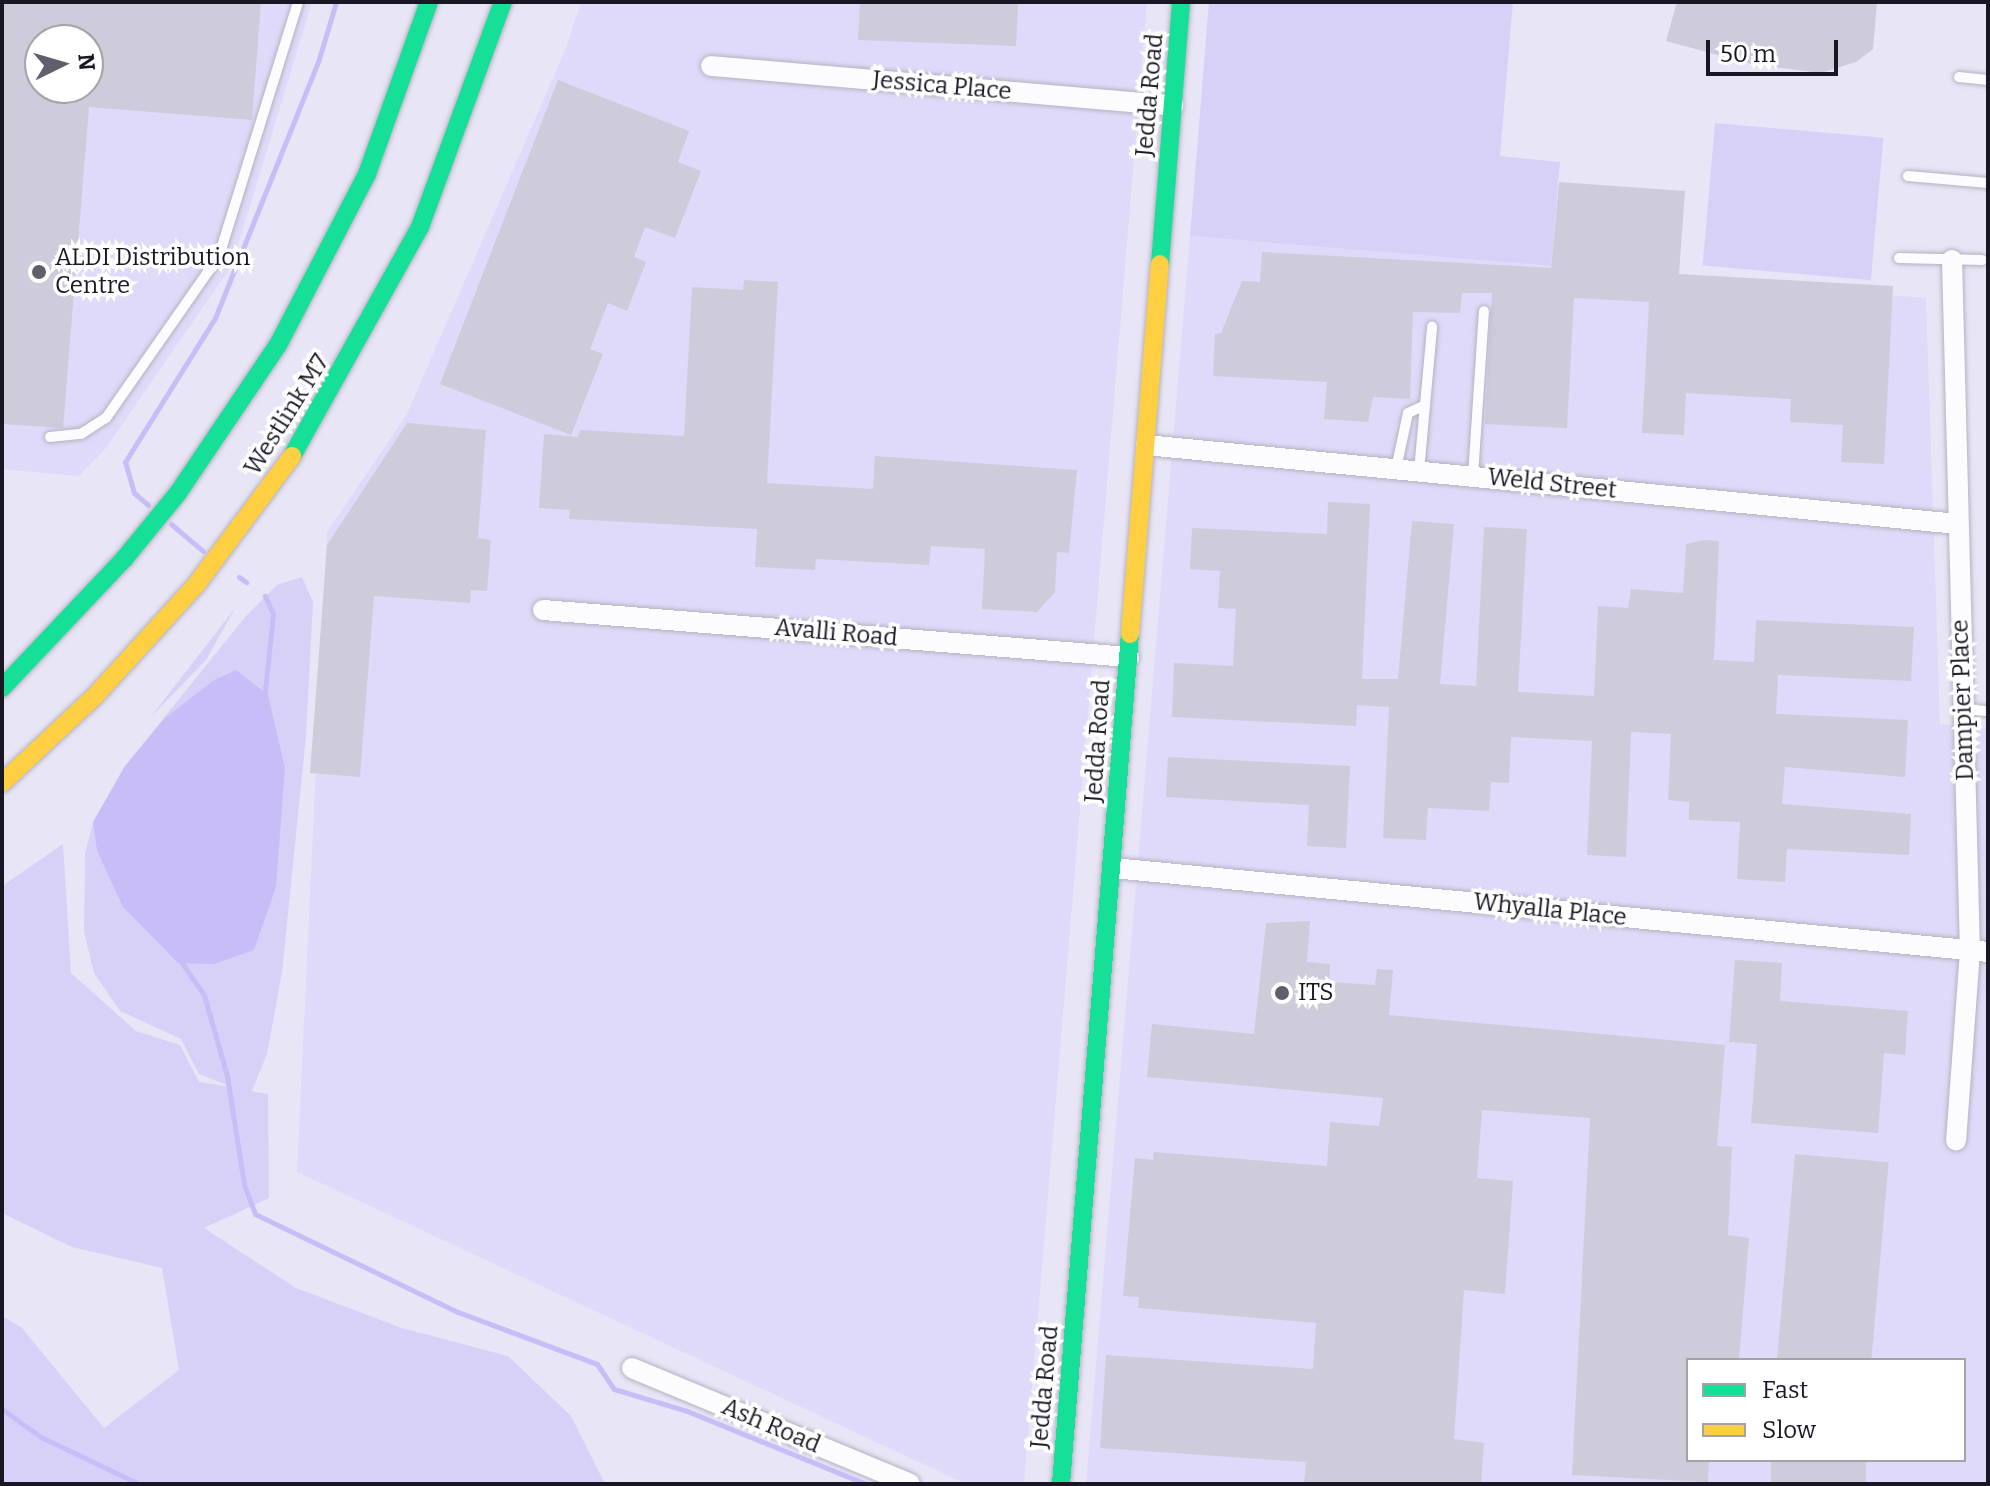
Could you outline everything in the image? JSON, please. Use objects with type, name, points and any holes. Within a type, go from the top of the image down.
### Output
[{"type":"main road","points":[[324,261],[414,2]]},
{"type":"main road","name":"Westlink M7","points":[[2,688],[124,559],[226,426],[324,261],[367,174],[429,2]]},
{"type":"main road","name":"Westlink M7","points":[[2,783],[122,668],[259,503],[319,414],[389,288],[462,124],[503,2]]},
{"type":"main road","points":[[462,124],[517,2]]},
{"type":"main road","name":"Jedda Road","points":[[1061,1484],[1181,2]]},
{"type":"street","name":"Jessica Place","points":[[711,66],[1173,106]]},
{"type":"street","name":"Dampier Place","points":[[1952,260],[1963,709],[1979,952],[1956,1140]]},
{"type":"street","name":"Weld Street","points":[[1146,445],[1958,524]]},
{"type":"street","name":"Avalli Road","points":[[543,610],[1129,657]]},
{"type":"street","name":"Whyalla Place","points":[[1113,868],[1979,952]]},
{"type":"street","name":"Ash Road","points":[[632,1368],[910,1484]]},
{"type":"lane","points":[[50,437],[81,434],[106,418],[219,256],[298,2]]},
{"type":"lane","points":[[1959,77],[1988,80]]},
{"type":"lane","points":[[1908,176],[1988,183]]},
{"type":"lane","points":[[1899,258],[1982,260]]},
{"type":"lane","points":[[1473,476],[1484,311]]},
{"type":"lane","points":[[1419,471],[1432,327]]},
{"type":"lane","points":[[1396,469],[1408,413],[1425,405]]},
{"type":"lane","points":[[1963,709],[1988,711]]},
{"type":"shaded area","points":[[2,2],[312,2],[232,265],[106,448],[79,476],[2,469]]},
{"type":"shaded area","points":[[581,2],[1147,2],[1024,1484],[966,1484],[297,1172],[327,532],[407,414],[566,48]]},
{"type":"shaded area","points":[[1209,2],[1513,2],[1500,156],[1560,162],[1551,266],[1190,236]]},
{"type":"shaded area","points":[[1715,123],[1883,138],[1871,280],[1703,265]]},
{"type":"shaded area","points":[[1190,236],[1926,298],[1940,724],[1988,729],[1988,1484],[1086,1484]]},
{"type":"shaded area","points":[[302,577],[313,602],[306,736],[282,973],[267,1054],[252,1091],[268,1094],[269,1198],[204,1228],[296,1288],[402,1328],[508,1356],[571,1416],[605,1484],[2,1484],[2,1316],[22,1328],[104,1428],[179,1370],[162,1268],[72,1247],[2,1213],[2,886],[63,844],[71,973],[136,1031],[180,1045],[199,1082],[232,1087],[199,1074],[181,1039],[120,1011],[94,973],[84,932],[85,854],[93,822],[125,766],[246,616],[277,585]]},
{"type":"shaded area","points":[[235,608],[206,660],[150,718]]},
{"type":"shaded area","points":[[236,670],[268,695],[285,768],[276,887],[254,950],[214,964],[178,963],[123,907],[97,851],[93,822],[125,766],[165,718],[214,680]]},
{"type":"building","name":"ALDI Distribution Centre","points":[[2,2],[261,2],[252,120],[89,107],[63,428],[2,424]]},
{"type":"building","points":[[860,2],[1018,2],[1016,46],[858,40]]},
{"type":"building","points":[[1677,2],[1877,2],[1873,49],[1856,62],[1821,73],[1751,64],[1666,41]]},
{"type":"building","points":[[558,80],[689,131],[678,162],[701,171],[675,238],[645,227],[634,257],[646,262],[627,311],[608,303],[590,349],[603,354],[571,435],[440,384]]},
{"type":"building","points":[[1559,182],[1685,191],[1679,274],[1893,286],[1884,464],[1841,462],[1843,425],[1790,422],[1791,399],[1686,393],[1684,435],[1642,433],[1649,302],[1574,298],[1567,428],[1485,424],[1492,293],[1462,293],[1460,313],[1413,312],[1410,399],[1373,397],[1368,422],[1324,419],[1327,382],[1213,376],[1215,334],[1221,333],[1242,281],[1260,282],[1262,252],[1551,268]]},
{"type":"building","points":[[744,280],[778,282],[767,483],[873,489],[875,456],[1077,470],[1069,553],[1057,552],[1055,592],[1037,612],[982,609],[985,549],[931,546],[929,565],[816,559],[815,570],[755,567],[757,529],[569,519],[570,510],[539,508],[544,434],[578,437],[580,430],[684,436],[692,287],[743,290]]},
{"type":"building","points":[[407,423],[486,430],[478,538],[491,540],[487,591],[471,590],[470,603],[374,596],[360,777],[310,773],[327,545]]},
{"type":"building","points":[[1328,502],[1370,504],[1362,679],[1398,679],[1412,521],[1454,524],[1440,684],[1476,686],[1484,527],[1527,529],[1518,692],[1594,696],[1598,606],[1628,608],[1631,589],[1683,593],[1686,544],[1703,540],[1719,541],[1714,660],[1754,662],[1756,620],[1914,627],[1911,681],[1778,675],[1776,714],[1908,720],[1905,777],[1785,767],[1782,804],[1911,814],[1909,855],[1787,849],[1785,882],[1737,879],[1740,822],[1689,820],[1689,802],[1668,800],[1671,734],[1631,732],[1626,857],[1587,855],[1592,741],[1511,737],[1509,783],[1491,782],[1489,811],[1428,808],[1426,840],[1383,838],[1389,707],[1357,705],[1356,726],[1172,717],[1174,663],[1233,666],[1236,609],[1218,608],[1220,571],[1190,569],[1192,528],[1327,534]]},
{"type":"building","points":[[1168,757],[1350,766],[1346,848],[1307,846],[1309,805],[1166,797]]},
{"type":"building","points":[[1310,921],[1307,962],[1330,964],[1329,982],[1375,985],[1377,969],[1393,970],[1389,1015],[1725,1045],[1717,1146],[1732,1147],[1728,1235],[1749,1238],[1739,1358],[1686,1358],[1686,1462],[1709,1462],[1708,1482],[1572,1475],[1590,1118],[1482,1110],[1477,1178],[1513,1181],[1505,1294],[1464,1290],[1454,1439],[1484,1443],[1481,1484],[1304,1484],[1306,1462],[1100,1448],[1106,1355],[1313,1369],[1316,1323],[1138,1308],[1139,1297],[1123,1296],[1135,1158],[1153,1160],[1154,1152],[1327,1166],[1330,1122],[1379,1126],[1383,1098],[1147,1077],[1152,1024],[1254,1034],[1266,923]]},
{"type":"building","points":[[1735,960],[1782,963],[1780,1001],[1908,1011],[1905,1055],[1884,1053],[1878,1133],[1751,1123],[1757,1044],[1729,1042]]},
{"type":"building","points":[[1795,1154],[1889,1162],[1872,1358],[1777,1358]]},
{"type":"building","points":[[1771,1462],[1866,1462],[1866,1484],[1771,1484]]},
{"type":"waterway","points":[[148,505],[134,493],[125,462],[215,318],[319,59],[336,2]]},
{"type":"waterway","points":[[171,524],[203,551]]},
{"type":"waterway","points":[[239,577],[246,582]]},
{"type":"waterway","points":[[264,700],[273,614],[265,596]]},
{"type":"waterway","points":[[178,957],[204,995],[227,1076],[244,1185],[255,1214],[458,1312],[597,1364],[614,1389],[687,1411],[866,1484]]},
{"type":"waterway","points":[[2,1409],[41,1437],[139,1484]]},
{"type":"traffic: fast","points":[[2,688],[124,559],[178,493],[278,345],[367,174],[429,2]]},
{"type":"traffic: fast","points":[[292,456],[420,227],[503,2]]},
{"type":"traffic: fast","points":[[1160,264],[1181,2]]},
{"type":"traffic: fast","points":[[1061,1484],[1130,634]]},
{"type":"traffic: slow","points":[[1130,634],[1160,264]]},
{"type":"traffic: slow","points":[[2,783],[95,696],[196,585],[292,456]]},
{"type":"place","name":"ALDI Distribution Centre","points":[[39,272]]},
{"type":"place","name":"ITS","points":[[1282,993]]}]
